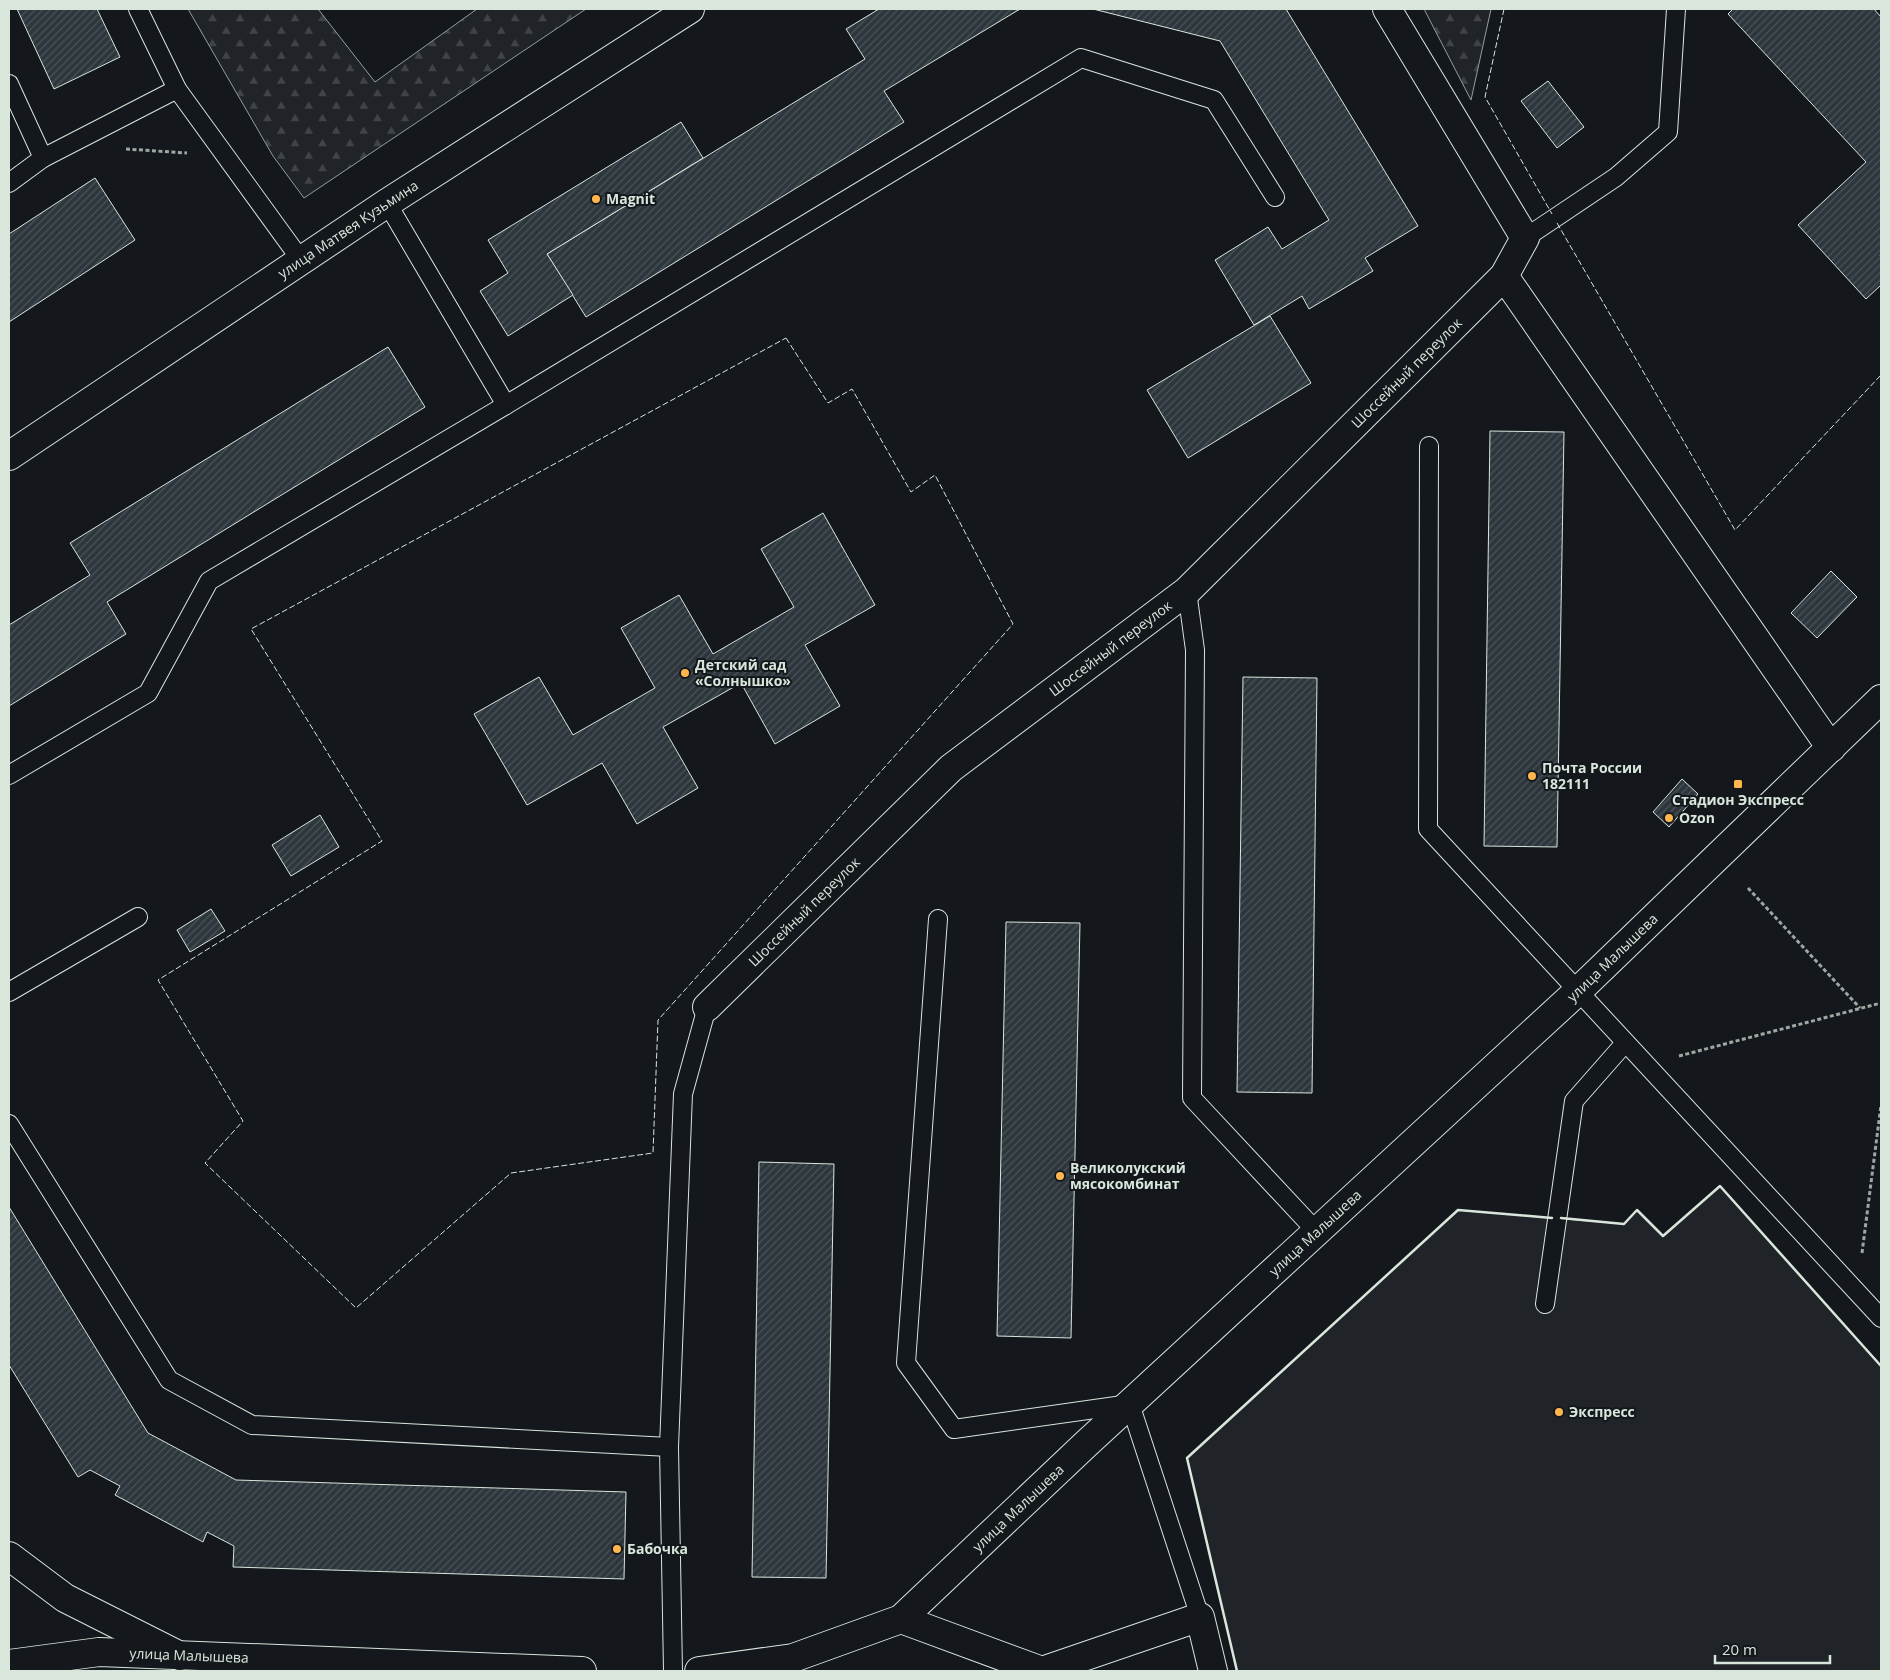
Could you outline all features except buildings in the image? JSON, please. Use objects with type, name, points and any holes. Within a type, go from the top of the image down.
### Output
[{"type":"street","name":"улица Матвея Кузьмина","points":[[9,456],[386,203],[690,9]]},
{"type":"street","points":[[1387,9],[1525,238]]},
{"type":"street","name":"Шоссейный переулок","points":[[707,1008],[951,768],[1187,591],[1504,276],[1525,238]]},
{"type":"street","points":[[1504,276],[1830,748]]},
{"type":"street","name":"улица Малышева","points":[[699,1671],[793,1658],[901,1619],[1130,1404],[1578,992],[1881,699]]},
{"type":"street","points":[[9,1556],[66,1598],[180,1656]]},
{"type":"street","points":[[901,1619],[1042,1671],[1200,1616],[1213,1671]]},
{"type":"street","name":"улица Малышева","points":[[9,1664],[99,1652],[582,1671]]},
{"type":"lane","points":[[138,9],[177,89],[301,260]]},
{"type":"lane","points":[[1525,238],[1616,177],[1668,132],[1676,9]]},
{"type":"lane","points":[[9,775],[148,693],[209,582],[1081,58],[1214,100],[1275,197]]},
{"type":"lane","points":[[9,84],[43,158]]},
{"type":"lane","points":[[9,183],[43,158],[177,89]]},
{"type":"lane","points":[[386,203],[506,405]]},
{"type":"lane","points":[[1429,446],[1428,829],[1881,1318]]},
{"type":"lane","points":[[1187,591],[1195,650],[1192,1098],[1316,1232]]},
{"type":"lane","points":[[9,992],[138,917]]},
{"type":"lane","points":[[938,919],[906,1363],[954,1429],[1130,1404],[1200,1616]]},
{"type":"lane","points":[[672,1671],[669,1447],[683,1094],[707,1008]]},
{"type":"lane","points":[[1545,1304],[1574,1101],[1626,1043]]},
{"type":"lane","points":[[9,1124],[169,1380],[252,1425],[669,1447]]},
{"type":"path","points":[[1748,888],[1860,1008]]},
{"type":"path","points":[[1646,1065],[1881,1002]]},
{"type":"path","points":[[1857,1291],[1881,1105]]},
{"type":"green space","points":[[188,9],[318,9],[375,82],[477,9],[586,9],[304,198],[273,156]]},
{"type":"green space","points":[[1424,9],[1491,9],[1471,100]]},
{"type":"green space","name":"Экспресс","points":[[1720,1186],[1881,1366],[1881,1671],[1237,1671],[1187,1458],[1458,1210],[1624,1224],[1637,1210],[1663,1236]]},
{"type":"fence","points":[[1504,9],[1485,97],[1552,214]]},
{"type":"fence","points":[[1557,223],[1735,530],[1881,375]]},
{"type":"fence","points":[[786,338],[828,403],[852,389],[911,492],[935,475],[1013,624],[658,1020],[653,1153],[511,1173],[356,1308],[205,1163],[243,1121],[158,980],[382,841],[251,629],[786,338]]},
{"type":"wall","points":[[1561,1218],[1624,1224],[1637,1210],[1663,1236],[1720,1186],[1881,1366]]},
{"type":"wall","points":[[1237,1671],[1187,1458],[1458,1210],[1552,1218]]},
{"type":"place","name":"Magnit","points":[[596,199]]},
{"type":"place","name":"Детский сад «Солнышко»","points":[[685,673]]},
{"type":"place","name":"Почта России 182111","points":[[1532,776]]},
{"type":"place","name":"Стадион Экспресс","points":[[1738,784]]},
{"type":"place","name":"Ozon","points":[[1669,818]]},
{"type":"place","name":"Великолукский мясокомбинат","points":[[1060,1176]]},
{"type":"place","name":"Экспресс","points":[[1559,1412]]},
{"type":"place","name":"Бабочка","points":[[617,1549]]}]
